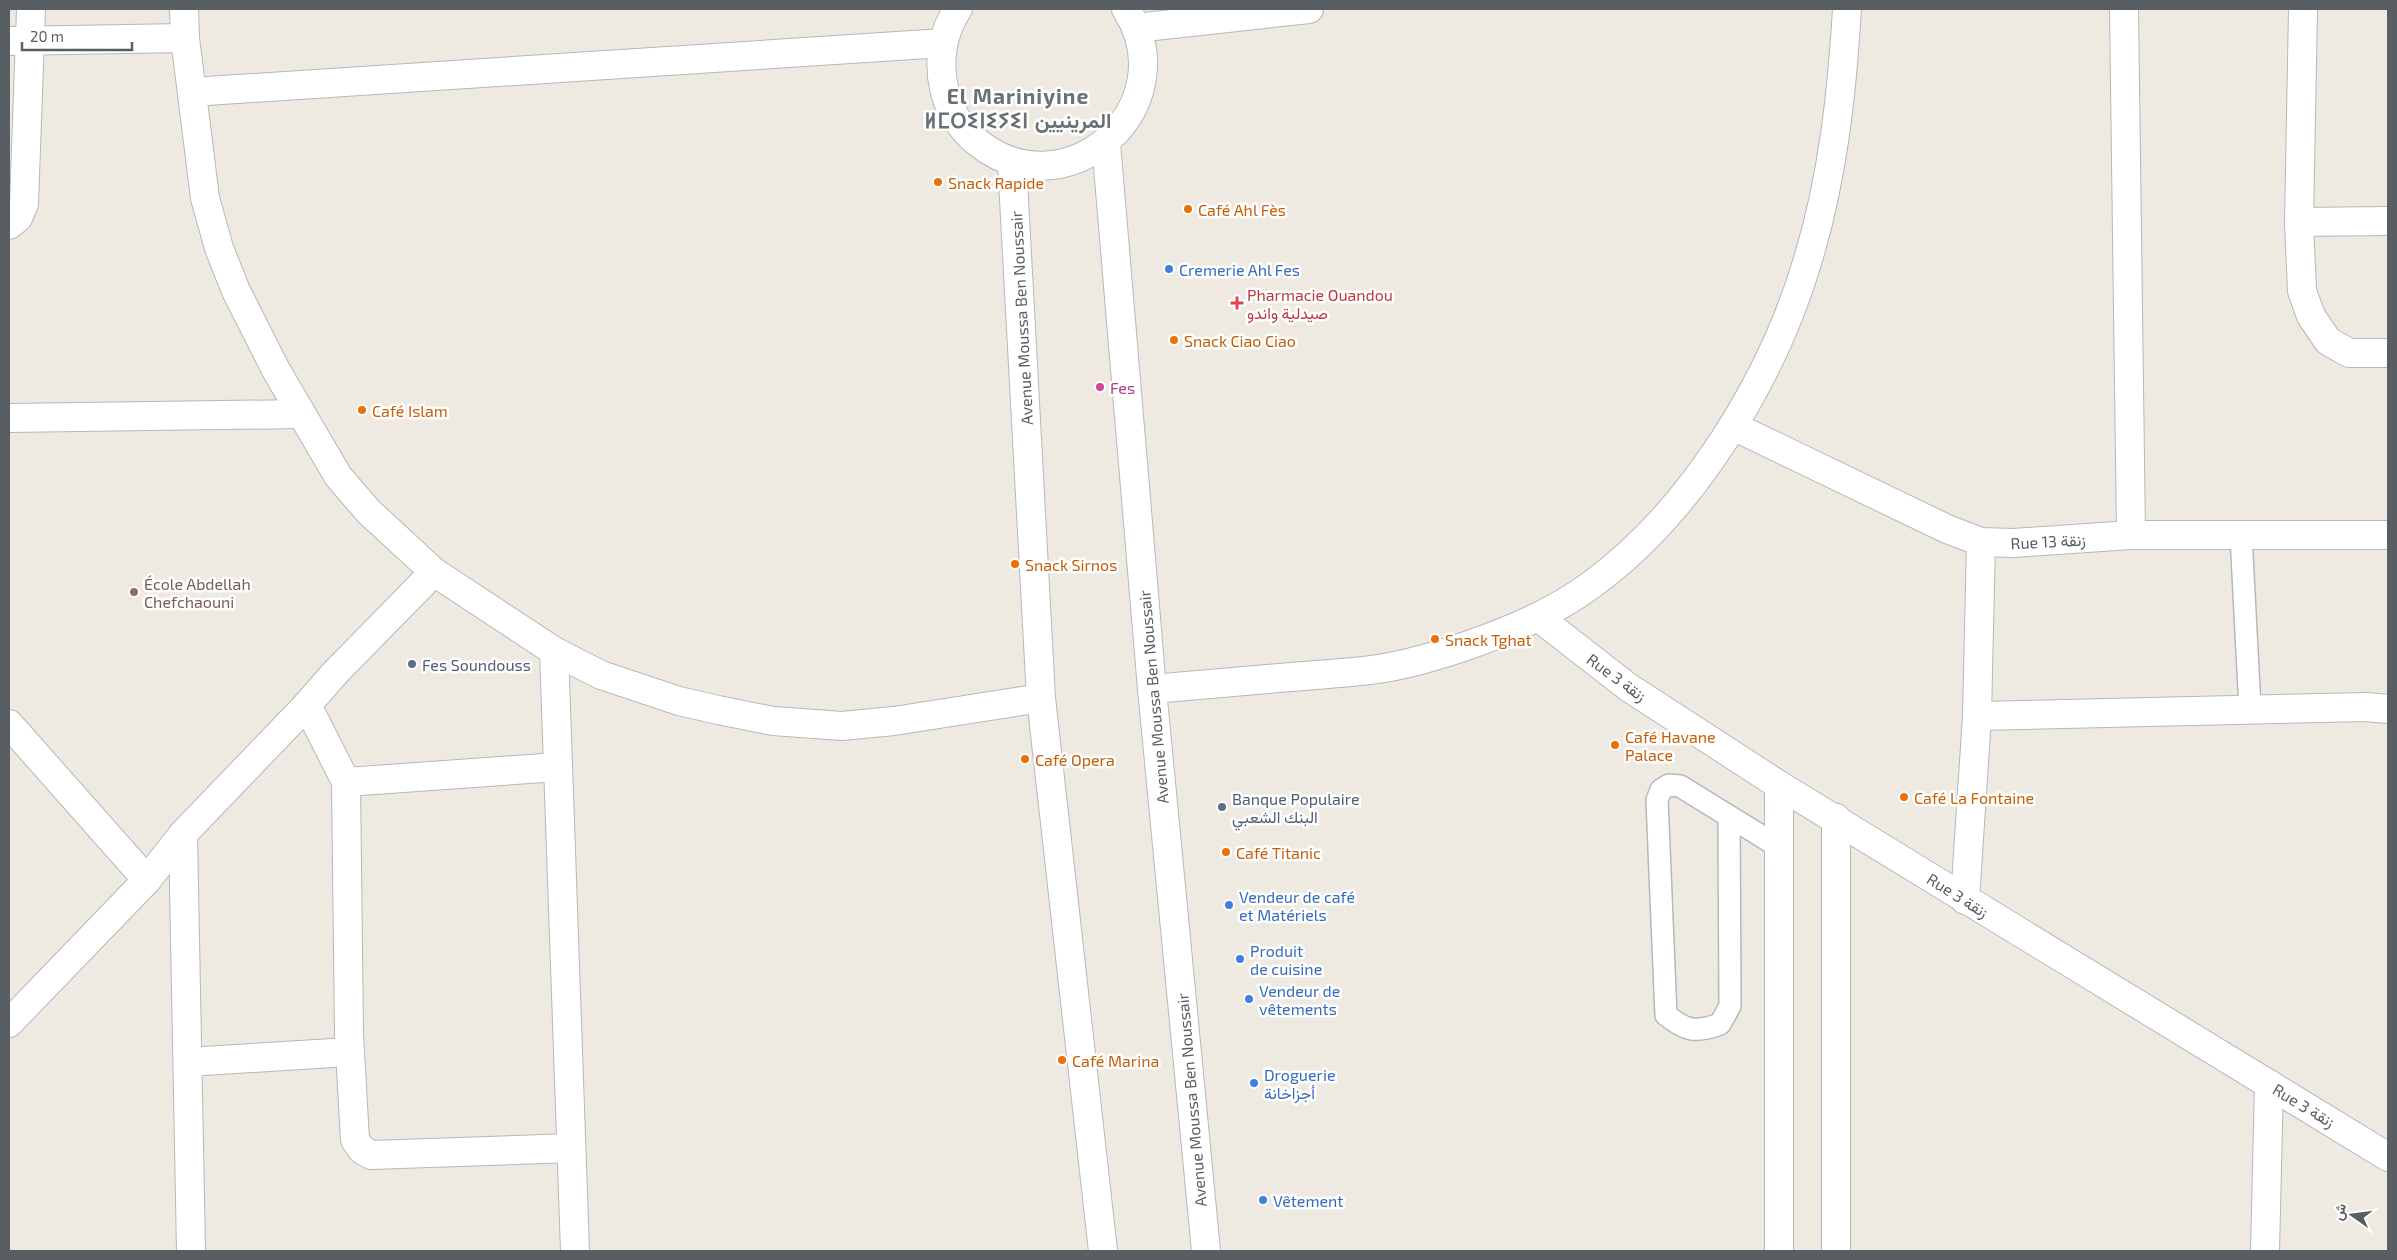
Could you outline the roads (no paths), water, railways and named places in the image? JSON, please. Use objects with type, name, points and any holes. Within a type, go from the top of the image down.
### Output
[{"type":"street","points":[[9,225],[18,218],[24,204],[19,41],[31,9]]},
{"type":"street","points":[[184,9],[185,38],[205,198],[219,248],[251,324],[338,476],[362,504],[434,572],[554,651],[601,675],[679,701],[773,721],[842,726],[894,721],[1041,698]]},
{"type":"street","points":[[958,9],[943,43],[941,76],[945,93],[959,123],[969,136],[982,147],[1012,162],[1045,166],[1062,164],[1092,152],[1106,143],[1125,122],[1141,83],[1142,54],[1131,18],[1309,9]]},
{"type":"street","points":[[1152,689],[1385,668],[1463,647],[1538,617],[1592,584],[1656,526],[1701,472],[1734,426],[1769,358],[1792,306],[1809,257],[1828,176],[1844,74],[1847,9]]},
{"type":"street","points":[[2124,9],[2131,536]]},
{"type":"street","points":[[2303,9],[2299,222],[2302,291],[2311,316],[2328,341],[2349,353],[2388,353]]},
{"type":"street","points":[[19,41],[185,38]]},
{"type":"street","points":[[192,92],[943,43]]},
{"type":"street","name":"Avenue Moussa Ben Noussair","points":[[1106,143],[1152,689],[1206,1251]]},
{"type":"street","name":"Avenue Moussa Ben Noussair","points":[[1012,162],[1041,698],[1103,1251]]},
{"type":"street","points":[[2299,222],[2388,221]]},
{"type":"street","points":[[9,418],[301,414]]},
{"type":"street","name":"Rue 13 زنقة","points":[[1734,426],[1947,529],[1981,542],[2013,544],[2131,536],[2388,535]]},
{"type":"street","points":[[1966,900],[1977,716],[1981,542]]},
{"type":"street","points":[[9,1023],[147,880],[183,834],[307,705],[334,673],[434,572]]},
{"type":"street","name":"Rue 3 زنقة","points":[[1538,617],[1628,687],[1779,785],[1836,818],[1966,900],[2388,1157]]},
{"type":"street","points":[[554,651],[575,1251]]},
{"type":"street","points":[[307,705],[346,782],[349,1052],[355,1140],[362,1150],[371,1155],[571,1148]]},
{"type":"street","points":[[1977,716],[2366,707],[2388,709]]},
{"type":"street","points":[[10,727],[147,880]]},
{"type":"street","points":[[346,782],[558,767]]},
{"type":"street","points":[[1779,785],[1780,1251]]},
{"type":"street","points":[[1836,818],[1836,1251]]},
{"type":"street","points":[[183,834],[191,1251]]},
{"type":"street","points":[[188,1062],[349,1052]]},
{"type":"street","points":[[2265,1251],[2270,1084]]},
{"type":"lane","points":[[2241,535],[2250,709]]},
{"type":"lane","points":[[1729,816],[1730,1006],[1720,1024],[1702,1031],[1681,1027],[1666,1015],[1657,800],[1660,790],[1669,785],[1680,786],[1729,816],[1780,848]]},
{"type":"place","name":"Snack Rapide","points":[[938,182]]},
{"type":"place","name":"Café Ahl Fès","points":[[1188,209]]},
{"type":"place","name":"Cremerie Ahl Fes","points":[[1169,269]]},
{"type":"place","name":"Pharmacie Ouandou صيدلية واندو","points":[[1237,303]]},
{"type":"place","name":"Snack Ciao Ciao","points":[[1174,340]]},
{"type":"place","name":"Fes","points":[[1100,387]]},
{"type":"place","name":"Café Islam","points":[[362,410]]},
{"type":"place","name":"Snack Sirnos","points":[[1015,564]]},
{"type":"place","name":"École Abdellah Chefchaouni","points":[[134,592]]},
{"type":"place","name":"Snack Tghat","points":[[1435,639]]},
{"type":"place","name":"Fes Soundouss","points":[[412,664]]},
{"type":"place","name":"Café Havane Palace","points":[[1615,745]]},
{"type":"place","name":"Café Opera","points":[[1025,759]]},
{"type":"place","name":"Café La Fontaine","points":[[1904,797]]},
{"type":"place","name":"Banque Populaire البنك الشعبي","points":[[1222,807]]},
{"type":"place","name":"Café Titanic","points":[[1226,852]]},
{"type":"place","name":"Vendeur de café et Matériels","points":[[1229,905]]},
{"type":"place","name":"Produit de cuisine","points":[[1240,959]]},
{"type":"place","name":"Vendeur de vêtements","points":[[1249,999]]},
{"type":"place","name":"Café Marina","points":[[1062,1060]]},
{"type":"place","name":"Droguerie أجزاخانة","points":[[1254,1083]]},
{"type":"place","name":"Vêtement","points":[[1263,1200]]},
{"type":"district","name":"El Mariniyine ⵍⵎⵔⵉⵏⵉⵢⵉⵏ المرينيين","points":[[1018,107]]}]
